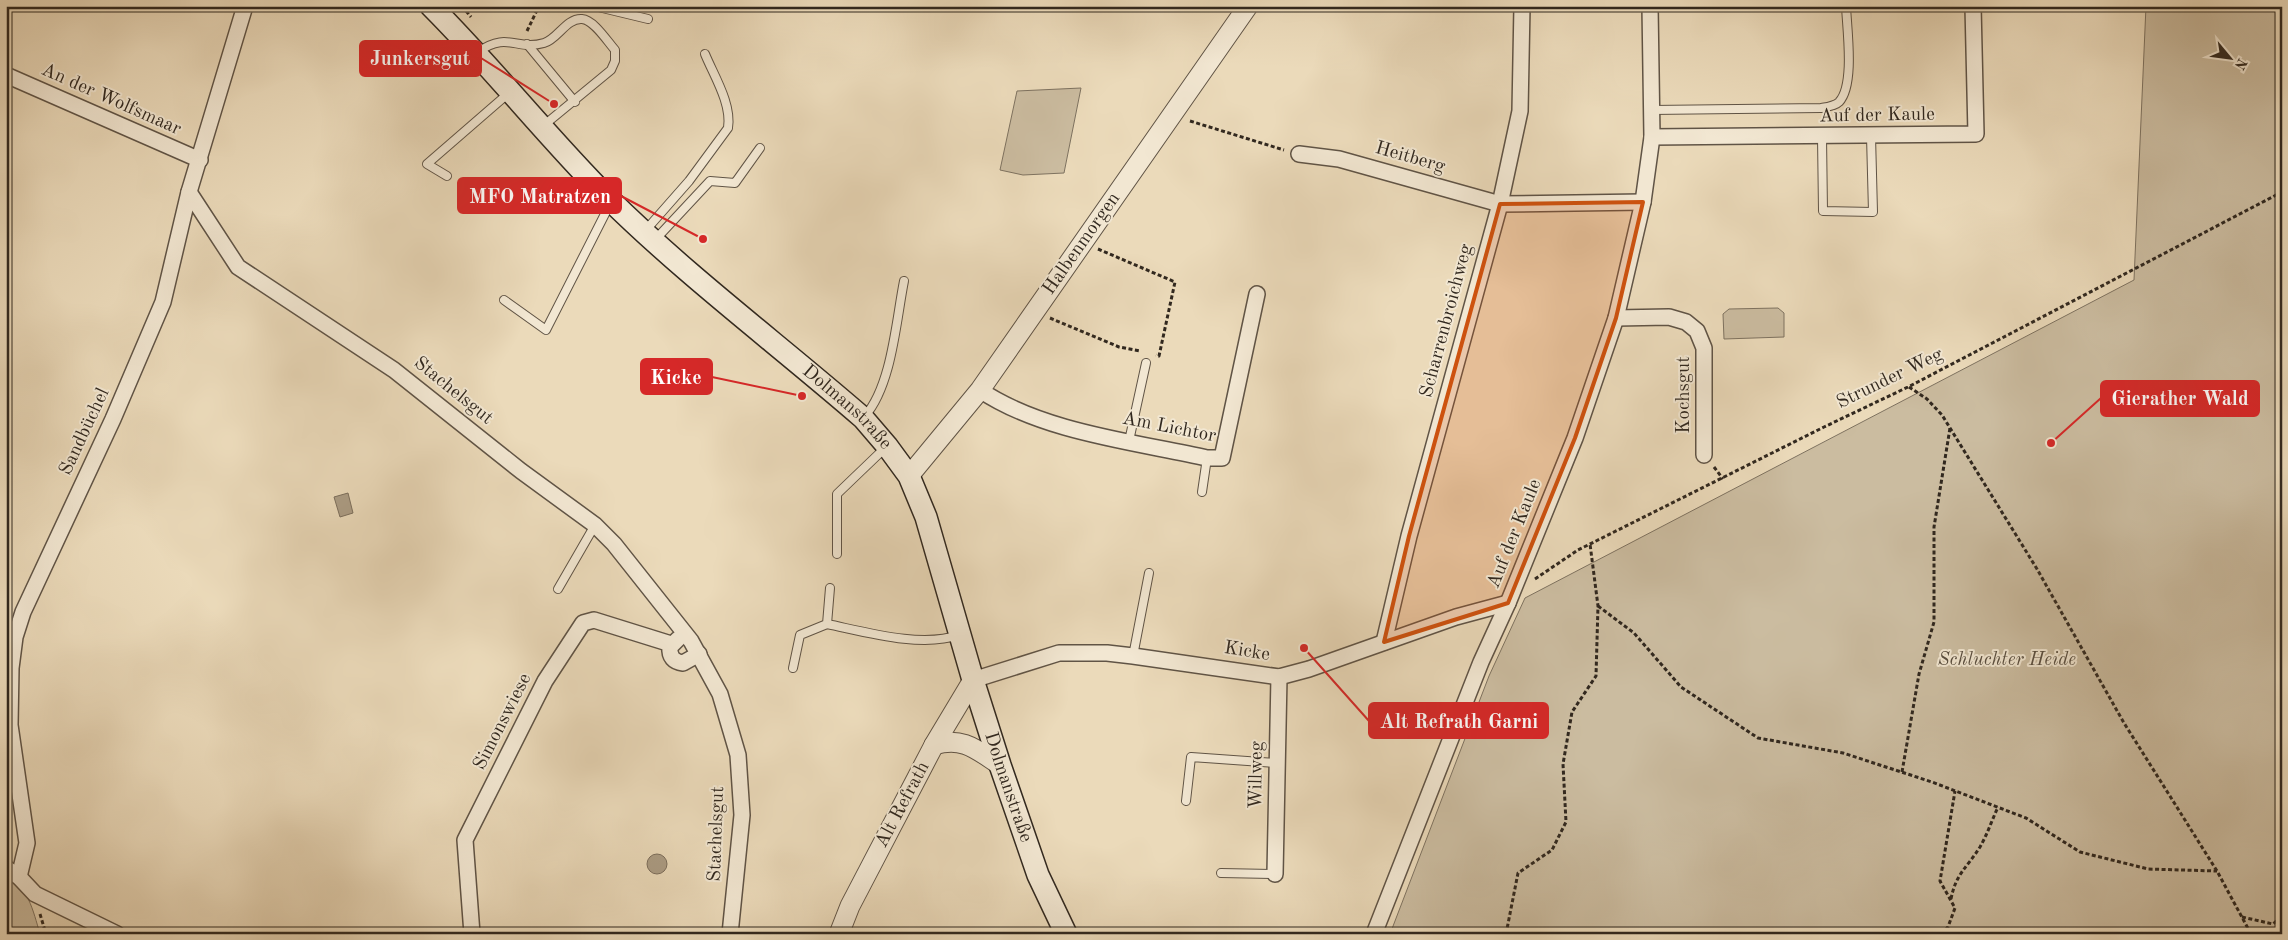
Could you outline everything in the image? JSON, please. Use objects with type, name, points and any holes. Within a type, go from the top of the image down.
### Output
[{"type":"main road","name":"Dolmanstraße","points":[[431,6],[478,53],[612,201],[649,236],[863,418],[888,446],[908,476],[926,517],[973,680],[1000,765],[1038,875],[1066,934]]},
{"type":"street","name":"Sandbüchel","points":[[19,877],[27,843],[10,725],[11,668],[15,637],[23,612],[114,420],[163,302],[189,192],[245,6]]},
{"type":"street","name":"Halbenmorgen","points":[[908,476],[980,390],[1248,6]]},
{"type":"street","name":"Scharrenbroichweg","points":[[1384,642],[1409,536],[1500,204],[1520,111],[1522,6]]},
{"type":"street","name":"Auf der Kaule","points":[[1374,934],[1481,662],[1510,598],[1575,438],[1616,318],[1643,202],[1652,137],[1650,6]]},
{"type":"street","name":"Auf der Kaule","points":[[1652,137],[1976,134],[1972,6]]},
{"type":"street","name":"An der Wolfsmaar","points":[[6,75],[200,160]]},
{"type":"street","name":"Heitberg","points":[[1299,154],[1340,160],[1500,204],[1643,202]]},
{"type":"street","name":"Stachelsgut","points":[[189,192],[238,267],[394,370],[521,471],[595,525],[614,544],[700,654],[720,694],[738,755],[742,815],[730,934]]},
{"type":"street","name":"Am Lichtor","points":[[980,390],[1030,416],[1053,424],[1207,458],[1222,458],[1256,294]]},
{"type":"street","name":"Kochsgut","points":[[1616,318],[1669,317],[1686,322],[1697,331],[1704,348],[1704,455]]},
{"type":"street","name":"Kicke","points":[[973,680],[1059,653],[1107,653],[1279,677],[1309,670],[1510,598]]},
{"type":"street","name":"Simonswiese","points":[[472,934],[465,840],[545,681],[584,623],[594,620],[671,644]]},
{"type":"street","points":[[685,634],[671,644],[671,656],[678,662],[687,662],[700,654]]},
{"type":"street","name":"Willweg","points":[[1274,874],[1279,677]]},
{"type":"street","name":"Alt Refrath","points":[[839,934],[850,906],[934,745],[973,680]]},
{"type":"street","points":[[934,745],[948,741],[968,744],[1000,765]]},
{"type":"street","points":[[6,868],[19,877],[35,894],[116,934]]},
{"type":"lane","points":[[594,6],[648,19]]},
{"type":"lane","points":[[1651,110],[1821,108],[1837,104],[1844,95],[1848,79],[1846,6]]},
{"type":"lane","points":[[478,53],[492,42],[524,44],[546,42],[574,19],[584,19],[591,23],[615,50],[611,70],[575,102],[543,126]]},
{"type":"lane","points":[[524,44],[575,102]]},
{"type":"lane","points":[[649,236],[728,128],[727,108],[704,54]]},
{"type":"lane","points":[[448,176],[427,164],[511,91]]},
{"type":"lane","points":[[1822,136],[1823,211],[1873,212],[1871,136]]},
{"type":"lane","points":[[649,236],[710,181],[735,183],[760,148]]},
{"type":"lane","points":[[504,300],[546,330],[612,201]]},
{"type":"lane","points":[[863,418],[875,405],[888,367],[904,281]]},
{"type":"lane","points":[[1129,441],[1146,362]]},
{"type":"lane","points":[[837,554],[837,494],[888,446]]},
{"type":"lane","points":[[1202,492],[1207,458]]},
{"type":"lane","points":[[558,589],[595,525]]},
{"type":"lane","points":[[1133,656],[1149,573]]},
{"type":"lane","points":[[827,624],[830,588]]},
{"type":"lane","points":[[794,668],[800,635],[827,624],[879,635],[943,641],[961,635]]},
{"type":"lane","points":[[1186,801],[1191,757],[1277,764]]},
{"type":"lane","points":[[1221,873],[1274,874]]},
{"type":"path","points":[[524,44],[538,6]]},
{"type":"path","points":[[1171,115],[1299,154]]},
{"type":"path","name":"Strunder Weg","points":[[1510,598],[1590,544],[1908,387],[2282,192]]},
{"type":"path","points":[[1084,242],[1175,282],[1159,356],[1154,355]]},
{"type":"path","points":[[1036,310],[1119,346],[1148,353]]},
{"type":"path","points":[[1908,387],[1927,399],[1942,415],[2037,569],[2124,724],[2217,871],[2251,934]]},
{"type":"path","points":[[1902,772],[1919,674],[1934,622],[1934,527],[1950,428]]},
{"type":"path","points":[[1506,934],[1518,873],[1552,850],[1566,822],[1563,764],[1572,712],[1596,676],[1598,606],[1590,544]]},
{"type":"path","points":[[1598,606],[1634,633],[1681,688],[1758,738],[1843,753],[1902,772],[2026,818],[2080,852],[2148,869],[2217,871]]},
{"type":"path","points":[[1940,934],[1948,928],[1955,908],[1940,881],[1955,791]]},
{"type":"path","points":[[1951,900],[1954,883],[1961,870],[1980,847],[1998,807]]},
{"type":"path","points":[[2242,917],[2274,924],[2282,916]]},
{"type":"highlighted area","points":[[1643,202],[1616,318],[1575,438],[1508,603],[1384,642],[1409,536],[1500,204]]},
{"type":"green space","name":"Schluchter Heide","points":[[2146,6],[2282,6],[2282,934],[1390,934],[1489,676],[1525,598],[2134,280]]},
{"type":"green space","points":[[1081,88],[1064,173],[1023,175],[1000,170],[1017,91]]},
{"type":"green space","points":[[1778,308],[1784,313],[1784,337],[1724,339],[1723,314],[1729,309]]},
{"type":"green space","points":[[6,873],[25,892],[40,934],[6,934]]},
{"type":"shaded area","points":[[348,493],[353,513],[340,517],[334,497]]},
{"type":"shaded area","points":[[657,854],[664,857],[667,864],[664,871],[657,874],[650,871],[647,864],[650,857]]},
{"type":"place","name":"Junkersgut","points":[[554,104]]},
{"type":"place","name":"MFO Matratzen","points":[[703,239]]},
{"type":"place","name":"Kicke","points":[[802,396]]},
{"type":"place","name":"Gierather Wald","points":[[2051,443]]},
{"type":"place","name":"Alt Refrath Garni","points":[[1304,648]]}]
